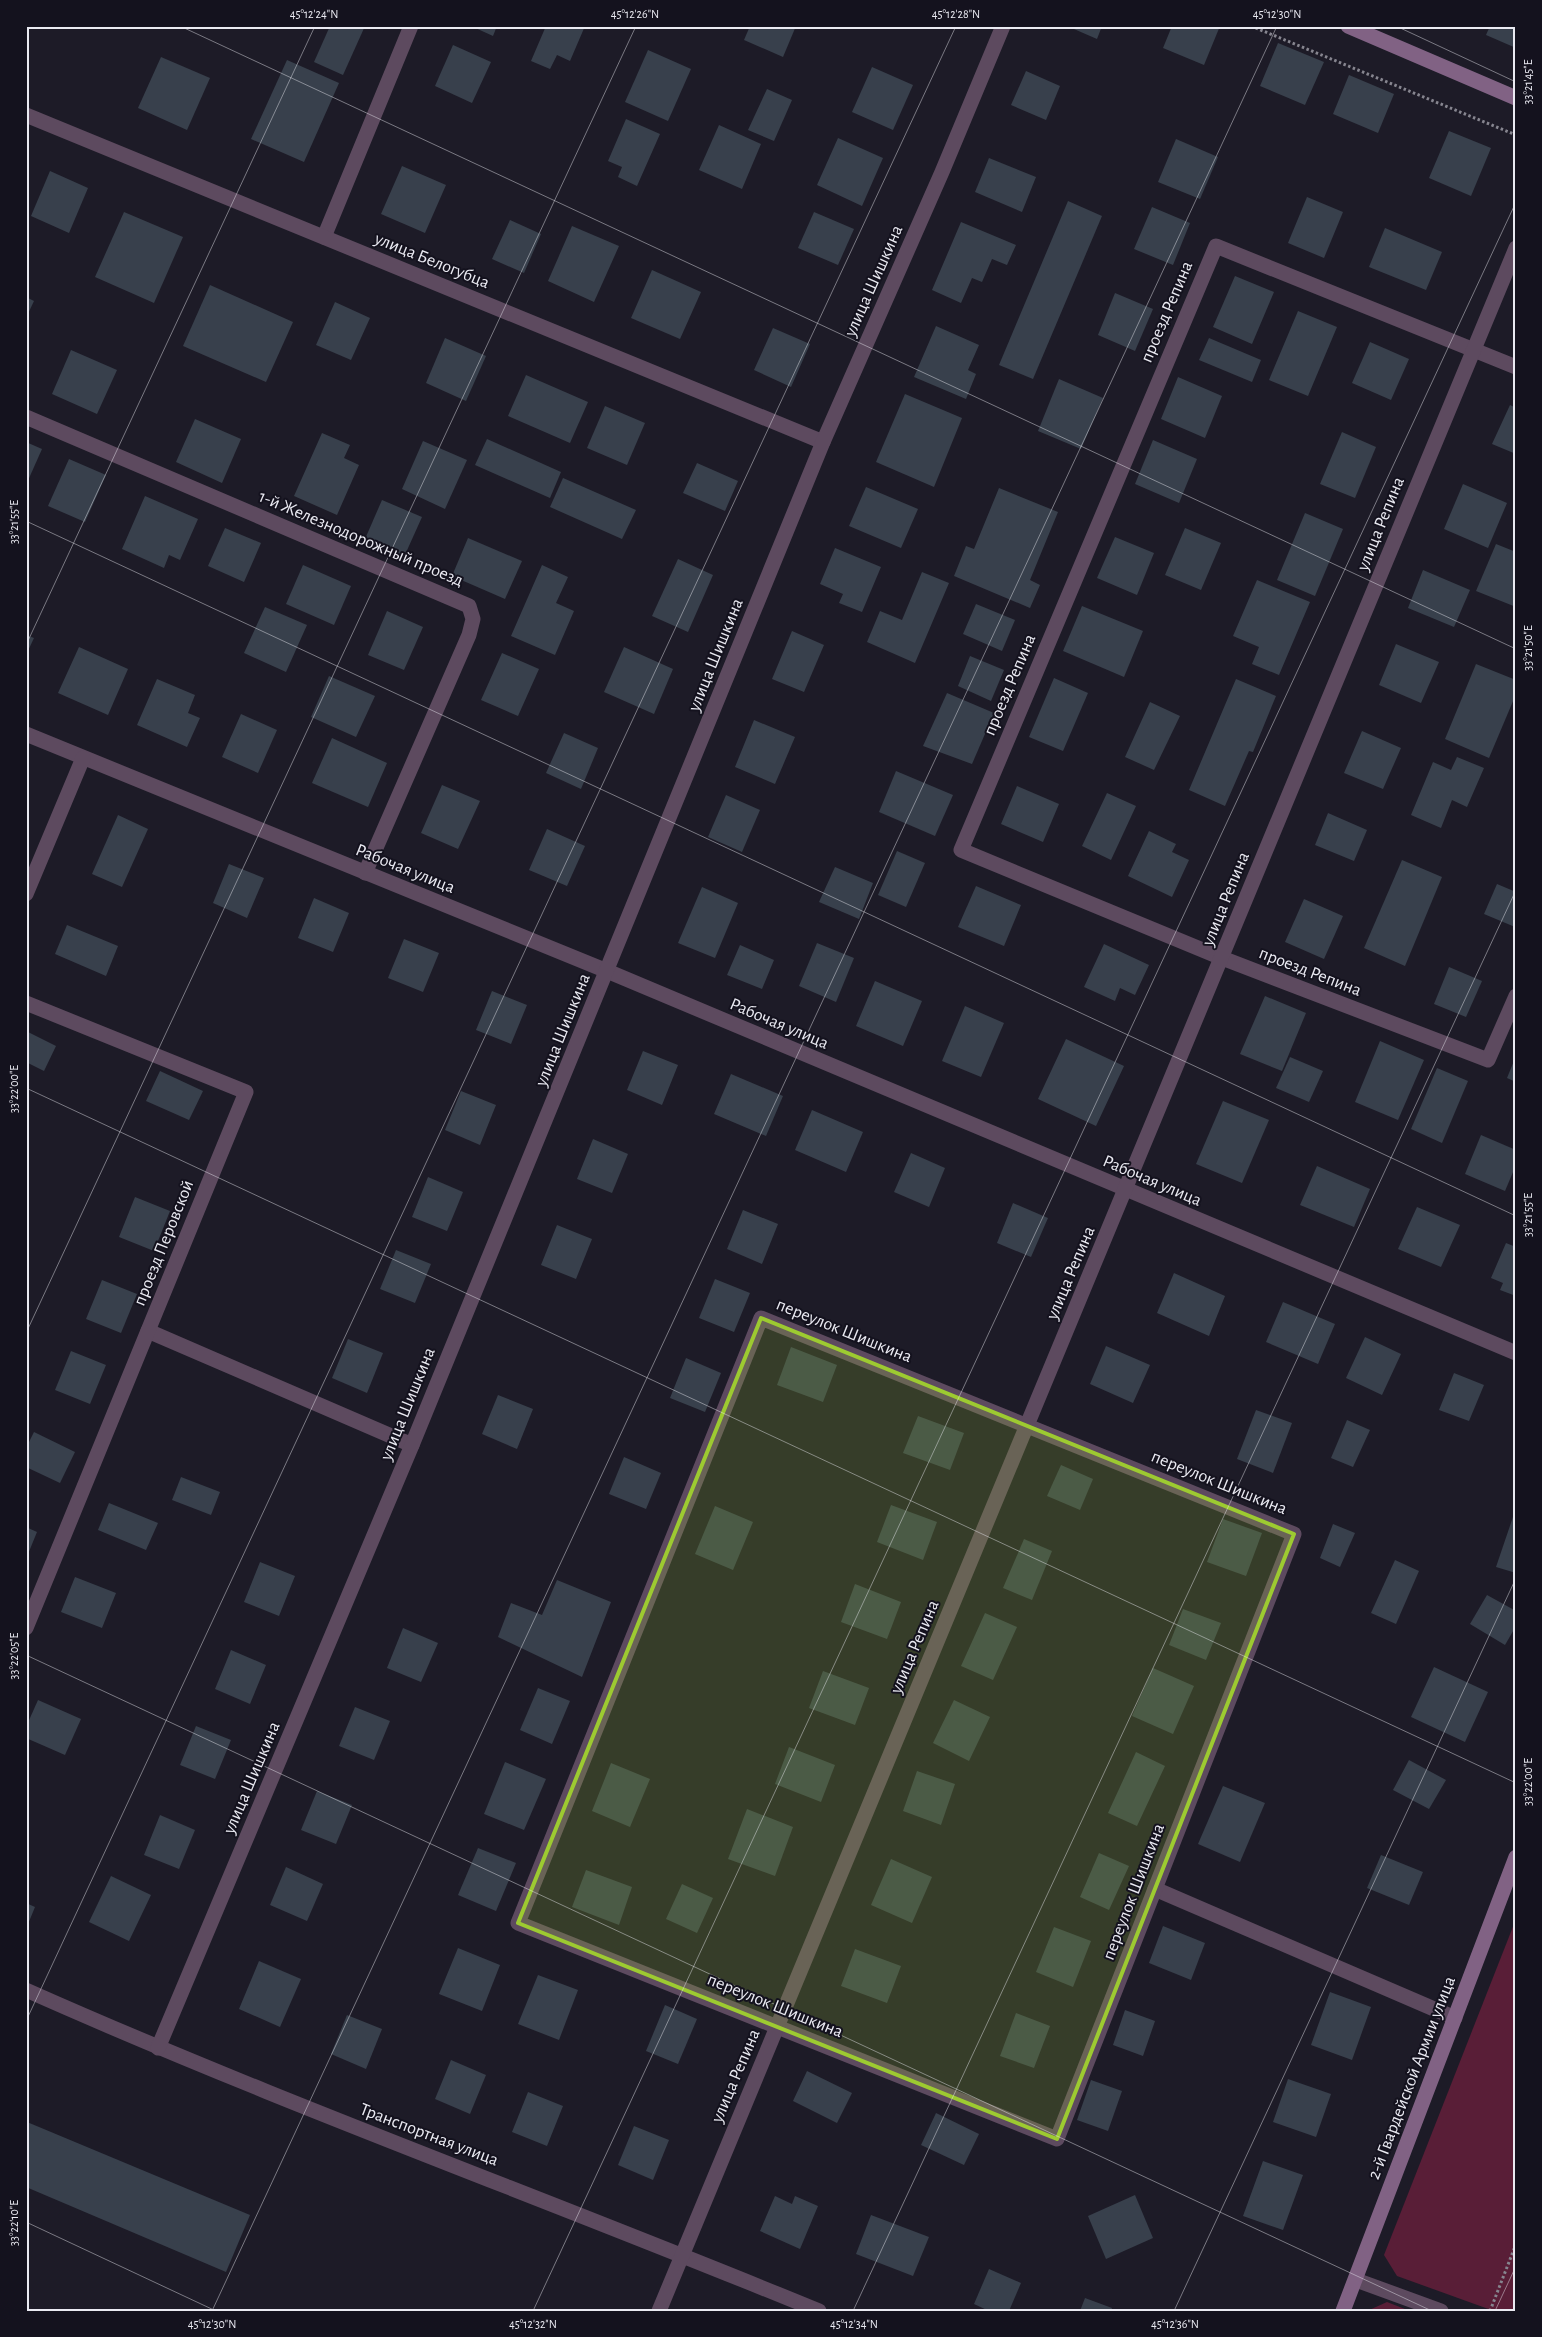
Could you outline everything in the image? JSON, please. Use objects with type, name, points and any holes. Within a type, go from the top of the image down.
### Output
[{"type":"main road","points":[[1348,26],[1516,98]]},
{"type":"main road","name":"2-й Гвардейской Армии улица","points":[[1343,2311],[1516,1858]]},
{"type":"street","points":[[324,237],[411,26]]},
{"type":"street","name":"улица Шишкина","points":[[158,2048],[412,1445],[823,442],[942,172],[1003,26]]},
{"type":"street","name":"улица Белогубца","points":[[26,115],[823,442]]},
{"type":"street","name":"проезд Репина","points":[[1516,367],[1216,246],[961,850],[1222,958],[1488,1060],[1516,996]]},
{"type":"street","name":"улица Репина","points":[[659,2311],[1516,248]]},
{"type":"street","name":"1-й Железнодорожный проезд","points":[[26,417],[469,606],[473,619],[469,635],[365,873]]},
{"type":"street","name":"Рабочая улица","points":[[26,734],[607,971],[1516,1353]]},
{"type":"street","points":[[26,894],[84,758]]},
{"type":"street","name":"проезд Перовской","points":[[26,1004],[246,1092],[26,1628]]},
{"type":"street","name":"переулок Шишкина","points":[[761,1318],[1294,1534],[1155,1889],[1057,2139],[518,1923],[761,1318]]},
{"type":"street","points":[[148,1331],[412,1445]]},
{"type":"street","points":[[1155,1889],[1455,2018]]},
{"type":"street","name":"Транспортная улица","points":[[26,1990],[158,2048],[682,2254],[819,2311]]},
{"type":"street","points":[[1356,2280],[1441,2311]]},
{"type":"path","points":[[1251,26],[1516,135]]},
{"type":"path","points":[[1490,2311],[1516,2244]]},
{"type":"highlighted area","points":[[761,1318],[1294,1534],[1057,2139],[518,1923]]},
{"type":"shaded area","points":[[1516,1919],[1516,2311],[1494,2311],[1397,2276],[1384,2255]]},
{"type":"shaded area","points":[[1387,2302],[1410,2311],[1367,2311]]},
{"type":"building","points":[[330,26],[365,26],[343,75],[314,62]]},
{"type":"building","points":[[471,26],[497,26],[493,36]]},
{"type":"building","points":[[546,26],[585,26],[570,61],[557,55],[550,69],[531,61]]},
{"type":"building","points":[[750,26],[796,26],[783,57],[744,40]]},
{"type":"building","points":[[1067,26],[1102,26],[1097,39]]},
{"type":"building","points":[[1172,26],[1220,26],[1204,65],[1163,48]]},
{"type":"building","points":[[1490,26],[1516,26],[1516,48],[1486,35]]},
{"type":"building","points":[[1278,43],[1324,62],[1305,105],[1260,86]]},
{"type":"building","points":[[453,45],[491,62],[472,103],[435,86]]},
{"type":"building","points":[[648,50],[691,69],[668,121],[625,102]]},
{"type":"building","points":[[161,57],[210,78],[187,130],[138,108]]},
{"type":"building","points":[[287,60],[339,83],[304,162],[251,139]]},
{"type":"building","points":[[872,67],[913,85],[893,130],[852,112]]},
{"type":"building","points":[[1026,71],[1060,86],[1046,120],[1011,105]]},
{"type":"building","points":[[1349,75],[1394,94],[1378,133],[1333,114]]},
{"type":"building","points":[[767,89],[792,100],[774,141],[748,130]]},
{"type":"building","points":[[626,119],[660,134],[637,186],[618,177],[622,167],[608,161]]},
{"type":"building","points":[[719,125],[761,144],[742,189],[699,170]]},
{"type":"building","points":[[1449,131],[1491,148],[1471,196],[1429,178]]},
{"type":"building","points":[[838,138],[883,158],[862,206],[817,185]]},
{"type":"building","points":[[1176,139],[1218,157],[1200,199],[1158,182]]},
{"type":"building","points":[[989,158],[1036,177],[1022,212],[975,192]]},
{"type":"building","points":[[402,166],[446,185],[425,233],[381,214]]},
{"type":"building","points":[[50,171],[88,188],[69,233],[31,216]]},
{"type":"building","points":[[1307,197],[1343,212],[1324,258],[1288,243]]},
{"type":"building","points":[[1068,201],[1102,216],[1033,379],[999,365]]},
{"type":"building","points":[[1152,207],[1190,223],[1173,265],[1134,249]]},
{"type":"building","points":[[124,212],[183,237],[154,303],[95,277]]},
{"type":"building","points":[[814,212],[854,229],[838,265],[798,248]]},
{"type":"building","points":[[510,220],[541,234],[524,273],[492,259]]},
{"type":"building","points":[[961,222],[1016,245],[1007,265],[992,259],[982,282],[972,278],[961,303],[932,290]]},
{"type":"building","points":[[572,226],[619,246],[594,302],[548,281]]},
{"type":"building","points":[[1385,228],[1442,252],[1426,290],[1369,267]]},
{"type":"building","points":[[652,270],[701,292],[680,339],[631,318]]},
{"type":"building","points":[[1235,276],[1274,292],[1252,344],[1213,327]]},
{"type":"building","points":[[210,285],[293,322],[266,382],[183,346]]},
{"type":"building","points":[[1115,293],[1153,309],[1135,351],[1098,335]]},
{"type":"building","points":[[26,297],[34,301],[26,318]]},
{"type":"building","points":[[335,302],[370,318],[351,360],[316,345]]},
{"type":"building","points":[[1298,311],[1337,327],[1308,396],[1269,380]]},
{"type":"building","points":[[936,326],[979,345],[968,370],[976,374],[966,399],[914,377]]},
{"type":"building","points":[[773,328],[810,344],[791,387],[754,370]]},
{"type":"building","points":[[445,338],[486,356],[466,401],[426,383]]},
{"type":"building","points":[[1209,338],[1261,360],[1252,382],[1199,360]]},
{"type":"building","points":[[1370,342],[1409,359],[1391,400],[1352,383]]},
{"type":"building","points":[[71,350],[117,370],[97,414],[52,394]]},
{"type":"building","points":[[526,375],[588,402],[570,443],[508,416]]},
{"type":"building","points":[[1178,377],[1222,396],[1205,438],[1161,419]]},
{"type":"building","points":[[1059,379],[1103,398],[1081,449],[1038,431]]},
{"type":"building","points":[[905,394],[962,418],[934,487],[876,462]]},
{"type":"building","points":[[1510,405],[1516,408],[1516,454],[1492,444]]},
{"type":"building","points":[[605,406],[645,423],[627,465],[587,448]]},
{"type":"building","points":[[195,419],[241,439],[222,483],[176,462]]},
{"type":"building","points":[[1342,432],[1376,447],[1355,498],[1320,484]]},
{"type":"building","points":[[322,433],[350,445],[344,458],[359,465],[337,515],[294,496]]},
{"type":"building","points":[[487,439],[561,472],[550,498],[475,465]]},
{"type":"building","points":[[1153,440],[1197,459],[1179,503],[1135,484]]},
{"type":"building","points":[[423,441],[467,460],[445,509],[402,489]]},
{"type":"building","points":[[26,442],[42,449],[26,485]]},
{"type":"building","points":[[69,459],[106,475],[85,522],[48,506]]},
{"type":"building","points":[[697,463],[738,481],[725,511],[683,493]]},
{"type":"building","points":[[563,478],[636,510],[622,539],[550,507]]},
{"type":"building","points":[[1463,484],[1507,503],[1488,548],[1444,529]]},
{"type":"building","points":[[866,487],[918,509],[901,548],[849,526]]},
{"type":"building","points":[[999,488],[1058,512],[1030,580],[1040,585],[1030,608],[954,576],[966,546],[974,549]]},
{"type":"building","points":[[145,496],[198,519],[180,560],[169,555],[164,568],[122,549]]},
{"type":"building","points":[[382,500],[422,517],[404,557],[365,539]]},
{"type":"building","points":[[1305,513],[1343,529],[1315,596],[1277,580]]},
{"type":"building","points":[[225,528],[261,543],[244,582],[208,566]]},
{"type":"building","points":[[1185,528],[1221,543],[1201,590],[1165,575]]},
{"type":"building","points":[[1115,537],[1154,553],[1137,595],[1097,578]]},
{"type":"building","points":[[468,538],[522,561],[505,599],[452,576]]},
{"type":"building","points":[[1496,544],[1516,552],[1516,607],[1476,591]]},
{"type":"building","points":[[835,548],[881,567],[862,612],[839,603],[843,594],[820,584]]},
{"type":"building","points":[[678,559],[713,575],[688,632],[652,616]]},
{"type":"building","points":[[303,565],[351,586],[334,625],[286,604]]},
{"type":"building","points":[[542,565],[568,577],[556,603],[574,611],[555,655],[511,636]]},
{"type":"building","points":[[1423,570],[1470,590],[1454,627],[1408,608]]},
{"type":"building","points":[[922,572],[949,583],[915,663],[867,642],[880,611],[902,620]]},
{"type":"building","points":[[1257,580],[1310,602],[1279,675],[1252,664],[1259,647],[1233,636]]},
{"type":"building","points":[[976,604],[1015,620],[1002,651],[963,634]]},
{"type":"building","points":[[1082,606],[1143,631],[1124,677],[1063,651]]},
{"type":"building","points":[[265,607],[307,625],[286,672],[244,653]]},
{"type":"building","points":[[387,611],[423,627],[404,670],[368,655]]},
{"type":"building","points":[[792,631],[824,645],[804,692],[772,679]]},
{"type":"building","points":[[26,635],[34,638],[26,655]]},
{"type":"building","points":[[1396,644],[1439,662],[1421,703],[1379,685]]},
{"type":"building","points":[[79,647],[128,669],[108,715],[58,693]]},
{"type":"building","points":[[624,647],[673,669],[654,714],[604,692]]},
{"type":"building","points":[[502,653],[539,669],[518,716],[481,700]]},
{"type":"building","points":[[970,656],[1004,670],[991,701],[958,686]]},
{"type":"building","points":[[1476,664],[1516,680],[1516,694],[1489,758],[1445,739]]},
{"type":"building","points":[[329,676],[375,696],[356,737],[311,717]]},
{"type":"building","points":[[1054,678],[1088,693],[1063,751],[1029,737]]},
{"type":"building","points":[[157,679],[195,695],[188,713],[200,718],[187,747],[137,725]]},
{"type":"building","points":[[1236,679],[1276,696],[1253,752],[1249,751],[1225,806],[1189,790]]},
{"type":"building","points":[[947,693],[994,713],[972,764],[923,746]]},
{"type":"building","points":[[1150,702],[1180,716],[1154,770],[1125,757]]},
{"type":"building","points":[[241,714],[277,730],[258,773],[222,757]]},
{"type":"building","points":[[754,720],[795,737],[775,784],[735,767]]},
{"type":"building","points":[[1362,731],[1401,748],[1383,789],[1344,773]]},
{"type":"building","points":[[564,733],[598,748],[581,789],[546,773]]},
{"type":"building","points":[[332,738],[387,763],[368,807],[312,783]]},
{"type":"building","points":[[1457,757],[1484,768],[1467,807],[1452,800],[1441,828],[1411,815],[1433,762],[1451,770]]},
{"type":"building","points":[[896,771],[953,795],[935,836],[879,812]]},
{"type":"building","points":[[442,785],[480,801],[458,849],[421,833]]},
{"type":"building","points":[[1017,786],[1059,804],[1043,842],[1001,824]]},
{"type":"building","points":[[1107,793],[1136,806],[1111,860],[1082,846]]},
{"type":"building","points":[[726,795],[760,810],[742,852],[708,837]]},
{"type":"building","points":[[1328,813],[1367,830],[1354,861],[1315,845]]},
{"type":"building","points":[[118,815],[148,829],[122,887],[92,874]]},
{"type":"building","points":[[547,829],[585,846],[567,886],[529,870]]},
{"type":"building","points":[[1149,831],[1176,844],[1172,852],[1189,860],[1172,897],[1128,876]]},
{"type":"building","points":[[897,851],[925,863],[906,907],[878,895]]},
{"type":"building","points":[[1402,860],[1442,877],[1405,966],[1364,948]]},
{"type":"building","points":[[229,864],[264,878],[247,918],[213,903]]},
{"type":"building","points":[[835,867],[873,883],[859,919],[819,902]]},
{"type":"building","points":[[1497,884],[1516,892],[1515,927],[1484,914]]},
{"type":"building","points":[[976,886],[1021,905],[1004,946],[958,927]]},
{"type":"building","points":[[702,887],[738,903],[715,958],[678,943]]},
{"type":"building","points":[[314,898],[349,913],[333,952],[298,938]]},
{"type":"building","points":[[1304,899],[1343,916],[1324,959],[1285,942]]},
{"type":"building","points":[[67,925],[118,946],[106,976],[55,954]]},
{"type":"building","points":[[404,939],[439,953],[423,992],[388,978]]},
{"type":"building","points":[[817,943],[854,958],[836,1002],[799,986]]},
{"type":"building","points":[[1104,944],[1149,965],[1135,995],[1120,988],[1115,1001],[1084,987]]},
{"type":"building","points":[[740,945],[774,960],[762,989],[727,975]]},
{"type":"building","points":[[1449,967],[1482,981],[1466,1017],[1434,1004]]},
{"type":"building","points":[[875,981],[922,1001],[903,1046],[856,1026]]},
{"type":"building","points":[[492,991],[527,1005],[511,1044],[476,1030]]},
{"type":"building","points":[[1265,996],[1306,1013],[1282,1071],[1240,1054]]},
{"type":"building","points":[[965,1006],[1004,1023],[981,1077],[942,1061]]},
{"type":"building","points":[[26,1031],[56,1046],[44,1071],[26,1062]]},
{"type":"building","points":[[1066,1039],[1124,1066],[1096,1126],[1038,1099]]},
{"type":"building","points":[[1380,1041],[1424,1060],[1398,1120],[1355,1102]]},
{"type":"building","points":[[643,1051],[678,1065],[662,1105],[627,1090]]},
{"type":"building","points":[[1516,1056],[1516,1082],[1507,1078]]},
{"type":"building","points":[[1290,1057],[1323,1071],[1309,1102],[1276,1088]]},
{"type":"building","points":[[1437,1068],[1468,1081],[1442,1143],[1411,1129]]},
{"type":"building","points":[[160,1071],[203,1091],[189,1120],[146,1101]]},
{"type":"building","points":[[731,1074],[783,1096],[766,1136],[714,1114]]},
{"type":"building","points":[[461,1091],[496,1105],[480,1145],[445,1130]]},
{"type":"building","points":[[1223,1101],[1269,1120],[1242,1183],[1196,1164]]},
{"type":"building","points":[[812,1110],[863,1132],[846,1172],[795,1150]]},
{"type":"building","points":[[1481,1135],[1516,1150],[1516,1165],[1505,1191],[1465,1174]]},
{"type":"building","points":[[593,1139],[628,1154],[612,1193],[577,1179]]},
{"type":"building","points":[[911,1153],[945,1168],[929,1207],[894,1192]]},
{"type":"building","points":[[1317,1166],[1370,1189],[1354,1227],[1300,1205]]},
{"type":"building","points":[[428,1177],[463,1192],[447,1231],[412,1217]]},
{"type":"building","points":[[135,1197],[170,1211],[154,1251],[119,1237]]},
{"type":"building","points":[[1013,1203],[1048,1218],[1031,1257],[997,1243]]},
{"type":"building","points":[[1417,1207],[1460,1225],[1441,1267],[1398,1249]]},
{"type":"building","points":[[743,1210],[778,1224],[762,1264],[727,1249]]},
{"type":"building","points":[[557,1225],[592,1239],[576,1279],[541,1265]]},
{"type":"building","points":[[1506,1243],[1516,1247],[1516,1296],[1500,1290],[1503,1283],[1491,1278]]},
{"type":"building","points":[[396,1250],[431,1264],[415,1303],[380,1289]]},
{"type":"building","points":[[1174,1273],[1225,1296],[1209,1336],[1157,1313]]},
{"type":"building","points":[[715,1279],[750,1293],[734,1332],[699,1318]]},
{"type":"building","points":[[102,1280],[137,1294],[121,1333],[86,1319]]},
{"type":"building","points":[[1283,1302],[1335,1324],[1318,1364],[1266,1342]]},
{"type":"building","points":[[1365,1337],[1401,1354],[1382,1395],[1346,1378]]},
{"type":"building","points":[[348,1339],[383,1353],[367,1393],[332,1378]]},
{"type":"building","points":[[1106,1346],[1150,1365],[1133,1403],[1090,1384]]},
{"type":"building","points":[[791,1347],[837,1365],[823,1402],[777,1385]]},
{"type":"building","points":[[71,1351],[106,1365],[90,1404],[55,1390]]},
{"type":"building","points":[[686,1358],[721,1373],[705,1412],[670,1398]]},
{"type":"building","points":[[1454,1373],[1484,1385],[1469,1421],[1439,1410]]},
{"type":"building","points":[[498,1395],[533,1409],[517,1449],[482,1434]]},
{"type":"building","points":[[1256,1410],[1292,1423],[1273,1473],[1237,1459]]},
{"type":"building","points":[[918,1416],[964,1433],[950,1470],[903,1453]]},
{"type":"building","points":[[1347,1420],[1370,1430],[1353,1467],[1331,1458]]},
{"type":"building","points":[[34,1432],[75,1452],[60,1483],[26,1467],[26,1448]]},
{"type":"building","points":[[624,1457],[661,1473],[646,1509],[609,1494]]},
{"type":"building","points":[[1061,1465],[1093,1479],[1080,1510],[1047,1496]]},
{"type":"building","points":[[181,1477],[220,1492],[211,1515],[172,1500]]},
{"type":"building","points":[[109,1503],[158,1523],[146,1550],[98,1530]]},
{"type":"building","points":[[891,1505],[937,1522],[923,1560],[877,1542]]},
{"type":"building","points":[[715,1506],[753,1522],[733,1570],[695,1554]]},
{"type":"building","points":[[1516,1511],[1516,1573],[1496,1567]]},
{"type":"building","points":[[1223,1519],[1262,1533],[1246,1576],[1207,1562]]},
{"type":"building","points":[[1333,1524],[1355,1533],[1340,1567],[1320,1558]]},
{"type":"building","points":[[26,1527],[37,1532],[26,1559]]},
{"type":"building","points":[[1024,1539],[1052,1551],[1032,1600],[1003,1588]]},
{"type":"building","points":[[1395,1560],[1419,1571],[1396,1624],[1371,1613]]},
{"type":"building","points":[[260,1562],[295,1576],[279,1616],[244,1602]]},
{"type":"building","points":[[75,1577],[116,1593],[102,1628],[61,1612]]},
{"type":"building","points":[[557,1580],[611,1602],[582,1677],[498,1637],[511,1603],[542,1615]]},
{"type":"building","points":[[855,1584],[901,1602],[887,1639],[841,1622]]},
{"type":"building","points":[[1487,1595],[1516,1611],[1516,1626],[1505,1645],[1470,1624]]},
{"type":"building","points":[[1183,1609],[1221,1623],[1206,1660],[1169,1645]]},
{"type":"building","points":[[985,1613],[1017,1627],[993,1680],[961,1666]]},
{"type":"building","points":[[403,1628],[438,1643],[421,1682],[387,1668]]},
{"type":"building","points":[[231,1650],[266,1665],[250,1704],[215,1689]]},
{"type":"building","points":[[1434,1667],[1488,1692],[1465,1742],[1411,1717]]},
{"type":"building","points":[[1153,1668],[1194,1686],[1173,1734],[1132,1716]]},
{"type":"building","points":[[823,1671],[869,1688],[855,1725],[809,1708]]},
{"type":"building","points":[[538,1688],[570,1701],[552,1744],[520,1730]]},
{"type":"building","points":[[38,1700],[81,1719],[65,1755],[26,1738],[26,1727]]},
{"type":"building","points":[[954,1700],[990,1717],[969,1761],[933,1743]]},
{"type":"building","points":[[355,1707],[390,1721],[374,1760],[339,1746]]},
{"type":"building","points":[[196,1726],[231,1740],[215,1779],[180,1765]]},
{"type":"building","points":[[789,1747],[835,1765],[821,1802],[775,1784]]},
{"type":"building","points":[[1136,1752],[1165,1766],[1137,1826],[1108,1813]]},
{"type":"building","points":[[1409,1760],[1446,1780],[1429,1809],[1393,1790]]},
{"type":"building","points":[[505,1762],[546,1779],[524,1830],[484,1814]]},
{"type":"building","points":[[611,1763],[650,1779],[630,1827],[592,1811]]},
{"type":"building","points":[[917,1771],[955,1784],[941,1825],[903,1811]]},
{"type":"building","points":[[1223,1786],[1265,1803],[1240,1862],[1198,1844]]},
{"type":"building","points":[[317,1791],[352,1805],[336,1844],[301,1830]]},
{"type":"building","points":[[747,1809],[793,1827],[775,1876],[728,1859]]},
{"type":"building","points":[[160,1815],[195,1830],[179,1869],[144,1855]]},
{"type":"building","points":[[478,1848],[516,1863],[496,1911],[458,1895]]},
{"type":"building","points":[[1099,1853],[1129,1866],[1109,1910],[1080,1897]]},
{"type":"building","points":[[1381,1855],[1423,1872],[1409,1905],[1367,1888]]},
{"type":"building","points":[[891,1859],[932,1877],[912,1923],[871,1905]]},
{"type":"building","points":[[286,1867],[323,1884],[307,1921],[270,1905]]},
{"type":"building","points":[[586,1870],[632,1887],[619,1925],[572,1907]]},
{"type":"building","points":[[111,1876],[151,1895],[129,1941],[89,1922]]},
{"type":"building","points":[[682,1884],[713,1898],[697,1933],[666,1919]]},
{"type":"building","points":[[26,1903],[35,1907],[26,1929]]},
{"type":"building","points":[[1163,1926],[1205,1943],[1191,1980],[1149,1963]]},
{"type":"building","points":[[1054,1927],[1091,1941],[1073,1987],[1036,1972]]},
{"type":"building","points":[[458,1948],[500,1965],[482,2011],[439,1994]]},
{"type":"building","points":[[855,1949],[901,1966],[887,2003],[841,1986]]},
{"type":"building","points":[[259,1961],[301,1979],[280,2027],[239,2009]]},
{"type":"building","points":[[538,1975],[578,1990],[559,2040],[518,2024]]},
{"type":"building","points":[[1330,1992],[1371,2007],[1352,2060],[1311,2045]]},
{"type":"building","points":[[665,2005],[697,2019],[678,2064],[646,2051]]},
{"type":"building","points":[[1125,2010],[1155,2021],[1143,2056],[1113,2045]]},
{"type":"building","points":[[1016,2013],[1050,2026],[1034,2068],[1000,2056]]},
{"type":"building","points":[[347,2015],[382,2029],[366,2069],[331,2054]]},
{"type":"building","points":[[451,2060],[486,2075],[470,2114],[435,2099]]},
{"type":"building","points":[[807,2071],[852,2093],[837,2123],[793,2101]]},
{"type":"building","points":[[1288,2079],[1331,2094],[1316,2137],[1273,2122]]},
{"type":"building","points":[[1091,2080],[1122,2091],[1108,2131],[1077,2120]]},
{"type":"building","points":[[528,2092],[563,2106],[547,2146],[512,2132]]},
{"type":"building","points":[[936,2113],[979,2134],[964,2165],[921,2145]]},
{"type":"building","points":[[27,2122],[250,2215],[226,2272],[26,2187]]},
{"type":"building","points":[[634,2126],[669,2140],[653,2180],[618,2165]]},
{"type":"building","points":[[1263,2161],[1303,2175],[1283,2230],[1243,2216]]},
{"type":"building","points":[[1135,2195],[1153,2238],[1106,2259],[1088,2216]]},
{"type":"building","points":[[775,2196],[792,2204],[795,2196],[818,2206],[800,2249],[760,2231]]},
{"type":"building","points":[[871,2215],[929,2237],[913,2276],[856,2254]]},
{"type":"building","points":[[989,2269],[1021,2283],[1009,2311],[989,2311],[974,2304]]},
{"type":"building","points":[[1085,2298],[1112,2308],[1111,2311],[1080,2311]]}]
